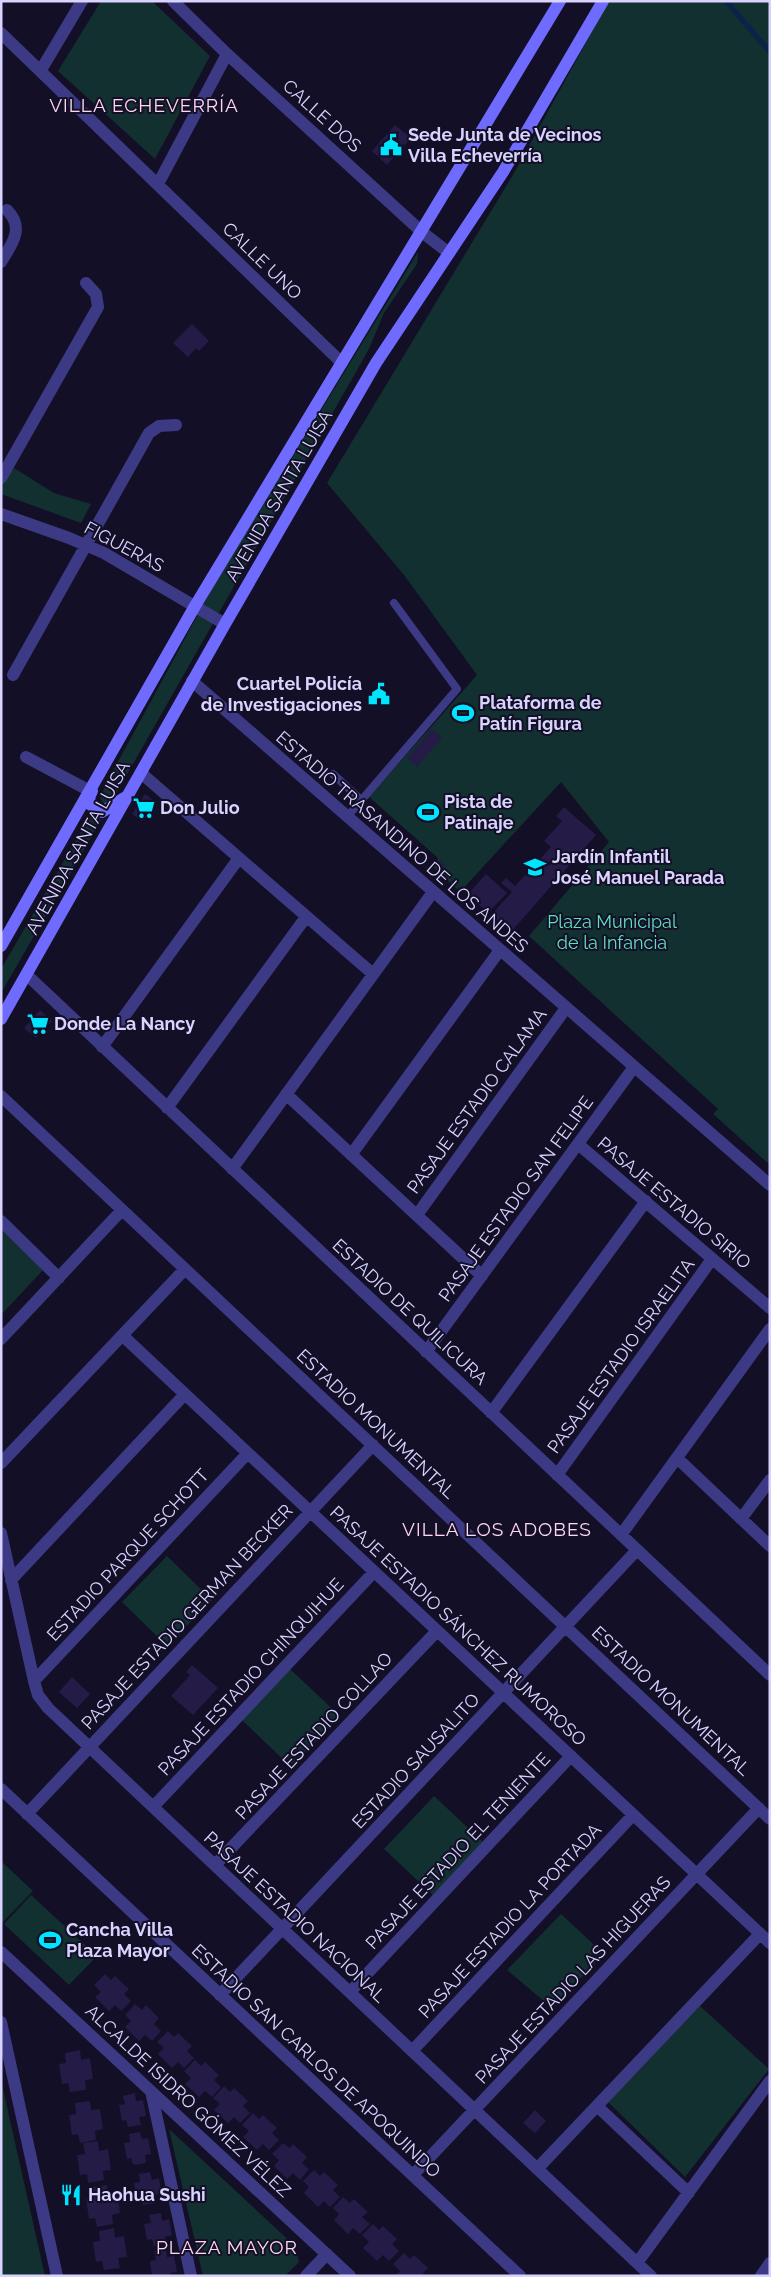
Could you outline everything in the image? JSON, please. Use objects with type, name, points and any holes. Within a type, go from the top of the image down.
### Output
[{"type":"main road","name":"AVENIDA SANTA LUISA","points":[[1,946],[195,606],[560,1]]},
{"type":"main road","name":"AVENIDA SANTA LUISA","points":[[1,1019],[192,681],[376,364],[503,172],[603,1]]},
{"type":"main road","points":[[96,779],[89,802],[98,811],[104,812],[127,796]]},
{"type":"street","points":[[41,70],[82,1]]},
{"type":"street","name":"CALLE DOS","points":[[173,1],[227,54],[422,232],[449,253]]},
{"type":"street","name":"CALLE UNO","points":[[1,33],[342,363]]},
{"type":"street","points":[[158,184],[227,54]]},
{"type":"street","points":[[1,262],[17,234],[16,220],[7,210]]},
{"type":"street","points":[[1,478],[98,307],[96,294],[86,283]]},
{"type":"street","points":[[13,676],[149,433],[159,426],[176,425]]},
{"type":"street","name":"FIGUERAS","points":[[1,514],[86,545],[122,563],[225,624]]},
{"type":"street","name":"ESTADIO TRASANDINO DE LOS ANDES","points":[[192,681],[770,1186]]},
{"type":"street","points":[[26,757],[90,791]]},
{"type":"street","points":[[141,773],[373,974]]},
{"type":"street","points":[[102,1047],[239,858]]},
{"type":"street","points":[[232,1169],[433,892]]},
{"type":"street","points":[[167,1108],[306,916]]},
{"type":"street","points":[[352,1155],[500,950]]},
{"type":"street","name":"ESTADIO DE QUILICURA","points":[[27,975],[770,1675]]},
{"type":"street","name":"PASAJE ESTADIO CALAMA","points":[[417,1215],[566,1008]]},
{"type":"street","name":"PASAJE ESTADIO SAN FELIPE","points":[[426,1352],[634,1067]]},
{"type":"street","points":[[286,1094],[482,1276]]},
{"type":"street","name":"ESTADIO MONUMENTAL","points":[[1,1096],[770,1819]]},
{"type":"street","name":"PASAJE ESTADIO SIRIO","points":[[578,1144],[770,1308]]},
{"type":"street","points":[[491,1413],[646,1202]]},
{"type":"street","points":[[1,1339],[122,1210]]},
{"type":"street","points":[[1,1221],[59,1278]]},
{"type":"street","name":"PASAJE ESTADIO ISRAELITA","points":[[557,1474],[712,1259]]},
{"type":"street","points":[[1,1463],[185,1269]]},
{"type":"street","points":[[621,1535],[770,1329]]},
{"type":"street","name":"PASAJE ESTADIO SÁNCHEZ RUMOROSO","points":[[122,1335],[770,1943]]},
{"type":"street","points":[[11,1580],[185,1394]]},
{"type":"street","name":"PASAJE ESTADIO GERMAN BECKER","points":[[27,1814],[373,1445]]},
{"type":"street","name":"ESTADIO PARQUE SCHOTT","points":[[34,1681],[248,1453]]},
{"type":"street","points":[[677,1458],[770,1546]]},
{"type":"street","points":[[741,1519],[770,1480]]},
{"type":"street","name":"PASAJE ESTADIO NACIONAL","points":[[1,1533],[34,1681],[38,1695],[48,1708],[651,2276]]},
{"type":"street","name":"ESTADIO SAUSALITO","points":[[220,1995],[637,1550]]},
{"type":"street","name":"PASAJE ESTADIO CHINQUIHUE","points":[[153,1807],[374,1572]]},
{"type":"street","name":"PASAJE ESTADIO COLLAO","points":[[215,1865],[438,1631]]},
{"type":"street","name":"PASAJE ESTADIO EL TENIENTE","points":[[350,1992],[571,1756]]},
{"type":"street","name":"ESTADIO SAN CARLOS DE APOQUINDO","points":[[1,1789],[520,2276]]},
{"type":"street","name":"PASAJE ESTADIO LAS HIGUERAS","points":[[413,2175],[759,1808]]},
{"type":"street","name":"PASAJE ESTADIO LA PORTADA","points":[[412,2051],[633,1815]]},
{"type":"street","points":[[537,2169],[760,1934]]},
{"type":"street","name":"ALCALDE ISIDRO GÓMEZ VÉLEZ","points":[[1,1952],[350,2276]]},
{"type":"street","points":[[1,2022],[6,2062],[57,2276]]},
{"type":"street","points":[[638,2263],[770,2081]]},
{"type":"street","points":[[151,2091],[191,2276]]},
{"type":"street","points":[[597,2106],[689,2193]]},
{"type":"street","points":[[306,2276],[327,2254]]},
{"type":"street","points":[[761,2276],[770,2263]]},
{"type":"lane","points":[[347,817],[457,689],[394,603]]},
{"type":"lane","points":[[333,774],[361,800]]},
{"type":"green space","points":[[101,1],[152,1],[210,56],[155,159],[58,71]]},
{"type":"green space","name":"Plaza Municipal de la Infancia","points":[[609,1],[770,1],[770,1165],[713,1114],[718,1109],[529,936],[609,842],[561,782],[460,892],[434,868],[438,858],[369,797],[477,675],[404,575],[327,483],[514,173]]},
{"type":"green space","points":[[418,252],[417,264],[384,313],[369,349],[117,792],[110,803],[103,803],[100,798],[107,782],[214,585]]},
{"type":"green space","points":[[14,468],[54,493],[91,504],[81,523],[1,494],[1,475]]},
{"type":"green space","points":[[90,816],[101,820],[1,993],[1,969]]},
{"type":"green space","points":[[1,1230],[43,1270],[1,1315]]},
{"type":"green space","points":[[167,1556],[212,1600],[167,1646],[122,1602]]},
{"type":"green space","points":[[290,1669],[340,1716],[291,1767],[242,1720]]},
{"type":"green space","points":[[434,1796],[483,1842],[433,1895],[384,1849]]},
{"type":"green space","points":[[1,1861],[33,1891],[1,1924]]},
{"type":"green space","name":"Cancha Villa Plaza Mayor","points":[[31,1895],[97,1956],[69,1985],[4,1924]]},
{"type":"green space","points":[[561,1914],[604,1954],[552,2008],[507,1970]]},
{"type":"green space","points":[[700,2006],[769,2069],[685,2177],[608,2102]]},
{"type":"green space","points":[[1,2080],[45,2276],[1,2276]]},
{"type":"green space","points":[[169,2129],[295,2246],[299,2262],[285,2276],[203,2276]]},
{"type":"building","name":"Sede Junta de Vecinos Villa Echeverría","points":[[395,125],[411,138],[387,165],[372,151]]},
{"type":"building","points":[[192,324],[209,341],[199,351],[196,348],[188,357],[173,343]]},
{"type":"building","points":[[432,729],[442,738],[417,767],[407,758]]},
{"type":"building","name":"Don Julio","points":[[145,794],[156,802],[142,821],[132,814]]},
{"type":"building","points":[[564,807],[596,835],[511,932],[491,915],[512,892],[501,883],[506,878],[515,886],[551,847],[544,841],[562,821],[556,816]]},
{"type":"building","points":[[440,860],[445,865],[442,869],[436,863]]},
{"type":"building","points":[[486,874],[507,893],[488,913],[468,894]]},
{"type":"building","name":"Donde La Nancy","points":[[40,1010],[52,1021],[36,1038],[24,1028]]},
{"type":"building","points":[[192,1665],[218,1688],[193,1715],[171,1696],[190,1675],[186,1672]]},
{"type":"building","points":[[72,1677],[90,1694],[77,1708],[59,1692]]},
{"type":"building","points":[[105,1974],[111,1980],[115,1976],[129,1989],[124,1994],[131,2001],[121,2011],[115,2005],[109,2011],[95,1997],[101,1992],[94,1985]]},
{"type":"building","points":[[135,2004],[142,2010],[146,2005],[159,2018],[154,2024],[161,2031],[152,2041],[145,2035],[139,2041],[125,2027],[131,2021],[125,2015]]},
{"type":"building","points":[[168,2031],[174,2037],[178,2033],[192,2046],[187,2051],[194,2058],[184,2068],[178,2062],[172,2068],[158,2054],[164,2048],[157,2042]]},
{"type":"building","points":[[80,2050],[81,2060],[90,2058],[93,2079],[85,2080],[86,2090],[70,2092],[68,2083],[62,2084],[59,2064],[66,2063],[65,2053]]},
{"type":"building","points":[[195,2060],[201,2066],[205,2062],[219,2075],[214,2080],[221,2087],[212,2097],[205,2091],[199,2097],[185,2084],[191,2078],[184,2071]]},
{"type":"building","points":[[224,2086],[230,2092],[234,2088],[248,2101],[243,2106],[250,2113],[240,2123],[234,2117],[228,2123],[214,2110],[220,2104],[213,2098]]},
{"type":"building","points":[[135,2093],[136,2101],[143,2100],[146,2116],[139,2117],[141,2125],[128,2127],[126,2120],[122,2121],[119,2105],[125,2104],[123,2096]]},
{"type":"building","points":[[90,2101],[91,2110],[100,2109],[103,2129],[95,2131],[96,2140],[80,2143],[78,2134],[72,2135],[69,2115],[76,2114],[75,2103]]},
{"type":"building","points":[[535,2110],[546,2121],[535,2133],[523,2123]]},
{"type":"building","points":[[253,2113],[259,2119],[263,2115],[277,2128],[272,2133],[279,2140],[269,2150],[263,2144],[257,2150],[243,2137],[249,2131],[242,2125]]},
{"type":"building","points":[[140,2132],[142,2139],[148,2138],[151,2154],[145,2155],[146,2163],[133,2165],[131,2158],[127,2159],[124,2143],[130,2142],[129,2134]]},
{"type":"building","points":[[98,2141],[99,2151],[108,2149],[111,2170],[103,2171],[104,2180],[88,2183],[87,2174],[80,2175],[77,2155],[85,2154],[83,2143]]},
{"type":"building","points":[[283,2143],[290,2148],[293,2144],[307,2157],[302,2163],[309,2169],[300,2180],[293,2173],[287,2179],[274,2166],[279,2160],[272,2154]]},
{"type":"building","points":[[314,2170],[320,2176],[324,2172],[338,2185],[333,2190],[340,2197],[330,2207],[324,2201],[318,2207],[304,2193],[309,2187],[303,2181]]},
{"type":"building","points":[[150,2172],[152,2180],[159,2178],[162,2194],[155,2195],[156,2203],[143,2205],[142,2198],[137,2199],[134,2183],[140,2182],[139,2174]]},
{"type":"building","points":[[107,2185],[108,2194],[117,2193],[120,2213],[112,2215],[113,2224],[97,2227],[95,2218],[89,2219],[86,2199],[94,2198],[92,2187]]},
{"type":"building","points":[[343,2197],[350,2203],[354,2199],[368,2212],[362,2217],[370,2224],[360,2234],[353,2228],[348,2234],[334,2220],[339,2214],[333,2208]]},
{"type":"building","points":[[161,2213],[162,2221],[169,2219],[172,2235],[165,2237],[166,2244],[154,2246],[152,2239],[147,2240],[144,2224],[151,2223],[149,2215]]},
{"type":"building","points":[[373,2224],[379,2230],[383,2226],[397,2239],[392,2244],[399,2251],[389,2261],[383,2255],[377,2261],[363,2248],[369,2242],[362,2235]]},
{"type":"building","points":[[114,2228],[115,2238],[124,2236],[127,2257],[118,2258],[120,2268],[104,2270],[102,2261],[96,2262],[93,2242],[100,2241],[99,2231]]},
{"type":"building","points":[[166,2249],[167,2257],[174,2256],[177,2272],[170,2273],[171,2276],[152,2276],[150,2261],[156,2260],[154,2251]]},
{"type":"building","points":[[404,2253],[410,2259],[414,2255],[428,2268],[423,2273],[426,2276],[395,2276],[400,2271],[393,2264]]},
{"type":"waterway","points":[[726,1],[770,52]]},
{"type":"place","name":"Sede Junta de Vecinos Villa Echeverría","points":[[391,145]]},
{"type":"place","name":"Cuartel Policía de Investigaciones","points":[[379,694]]},
{"type":"place","name":"Plataforma de Patín Figura","points":[[463,713]]},
{"type":"place","name":"Don Julio","points":[[144,808]]},
{"type":"place","name":"Pista de Patinaje","points":[[428,812]]},
{"type":"place","name":"Jardín Infantil José Manuel Parada","points":[[535,867]]},
{"type":"place","name":"Donde La Nancy","points":[[38,1024]]},
{"type":"place","name":"Cancha Villa Plaza Mayor","points":[[50,1940]]},
{"type":"place","name":"Haohua Sushi","points":[[71,2195]]},
{"type":"district","name":"VILLA ECHEVERRÍA","points":[[144,105]]},
{"type":"district","name":"VILLA LOS ADOBES","points":[[497,1529]]},
{"type":"district","name":"PLAZA MAYOR","points":[[227,2247]]}]
